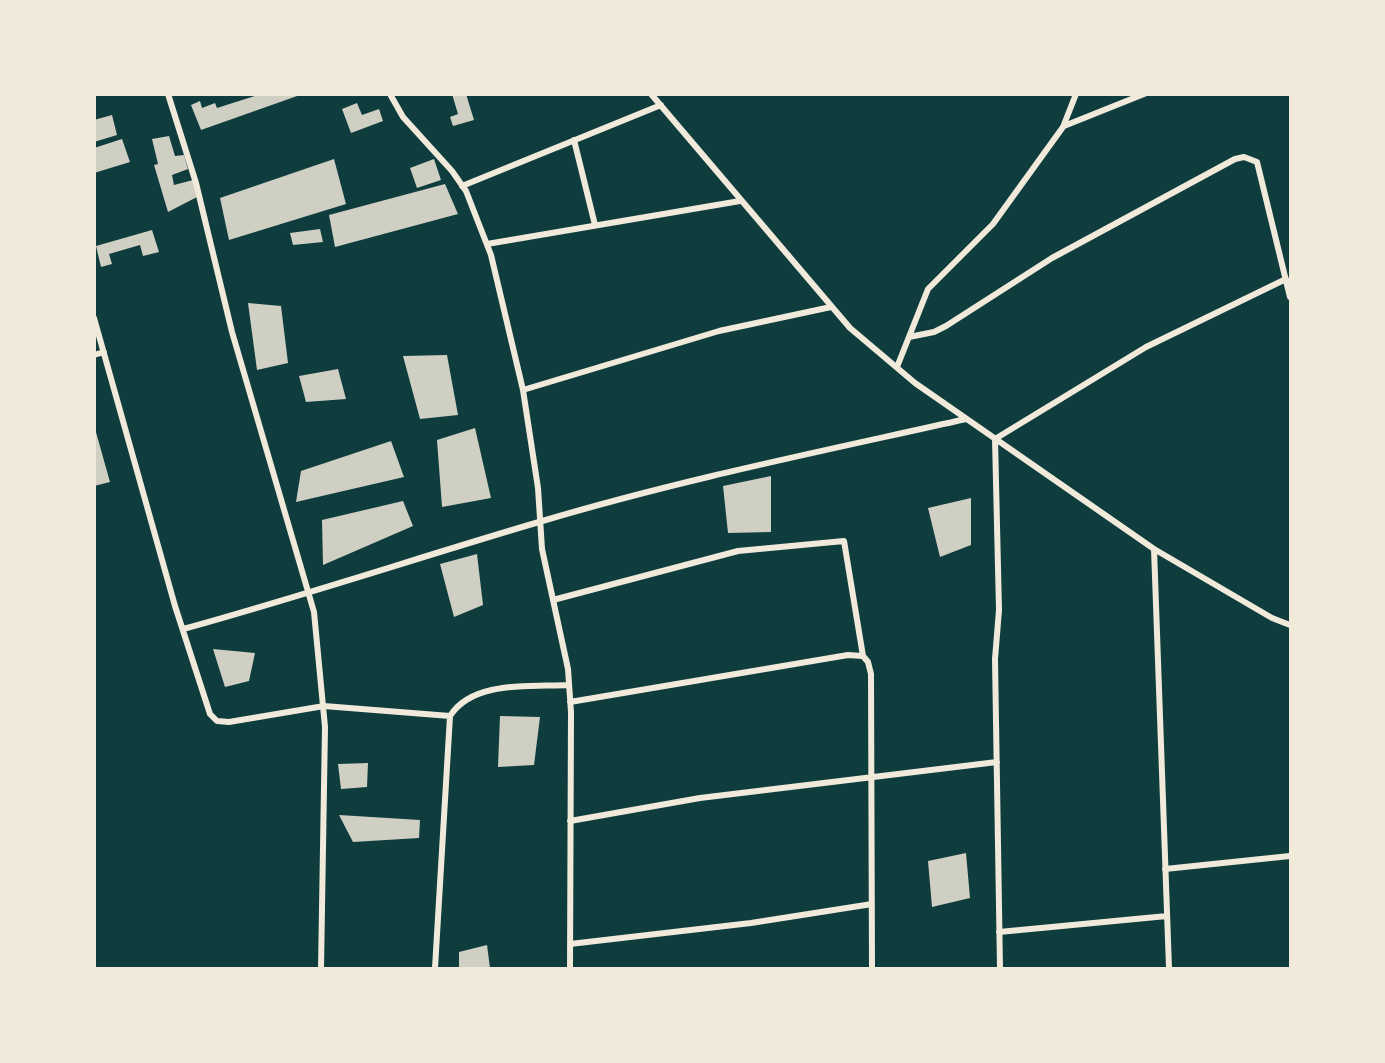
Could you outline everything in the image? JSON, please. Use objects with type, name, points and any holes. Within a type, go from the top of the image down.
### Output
[{"type":"street","points":[[168,94],[181,127],[232,332],[309,594],[320,650],[324,706],[321,969]]},
{"type":"street","points":[[390,94],[403,117],[452,171],[462,186],[487,244],[523,390],[538,488],[542,549],[569,685],[570,969]]},
{"type":"street","points":[[651,94],[850,328],[966,419],[1154,549],[1272,618],[1290,625]]},
{"type":"street","points":[[897,367],[928,290],[993,224],[1063,126],[1076,94]]},
{"type":"street","points":[[1063,126],[1144,94]]},
{"type":"street","points":[[462,186],[661,105]]},
{"type":"street","points":[[574,140],[595,225]]},
{"type":"street","points":[[909,336],[934,332],[1052,258],[1235,159],[1244,157],[1257,162],[1290,297]]},
{"type":"street","points":[[487,244],[740,201]]},
{"type":"street","points":[[995,439],[1146,347],[1286,279]]},
{"type":"street","points":[[523,390],[719,331],[831,307]]},
{"type":"street","points":[[94,318],[183,629],[210,714],[217,721],[229,722],[324,706],[450,716]]},
{"type":"street","points":[[94,355],[104,352]]},
{"type":"street","points":[[183,629],[309,594],[540,521],[747,467],[966,419]]},
{"type":"street","points":[[995,439],[999,610],[995,659],[1000,969]]},
{"type":"street","points":[[553,600],[738,551],[844,541],[863,656],[868,662],[871,674],[872,969]]},
{"type":"street","points":[[1154,549],[1169,969]]},
{"type":"street","points":[[570,702],[836,657],[863,656]]},
{"type":"street","points":[[435,969],[450,716],[457,705],[471,696],[505,688],[569,685]]},
{"type":"street","points":[[570,821],[700,798],[997,762]]},
{"type":"street","points":[[1165,869],[1290,856]]},
{"type":"street","points":[[570,944],[751,923],[872,904]]},
{"type":"street","points":[[999,932],[1167,916]]},
{"type":"building","points":[[261,94],[300,95],[201,130],[191,105],[200,101],[202,108],[215,103],[217,108]]},
{"type":"building","points":[[452,94],[466,94],[474,120],[453,126],[450,117],[458,114]]},
{"type":"building","points":[[357,103],[362,115],[379,109],[383,121],[351,133],[342,109]]},
{"type":"building","points":[[112,115],[117,135],[94,142],[94,120]]},
{"type":"building","points":[[169,136],[175,156],[184,155],[188,169],[172,175],[174,185],[193,180],[197,197],[168,212],[154,165],[158,164],[152,139]]},
{"type":"building","points":[[122,139],[130,162],[94,173],[94,148]]},
{"type":"building","points":[[334,159],[346,204],[229,240],[220,198]]},
{"type":"building","points":[[434,159],[441,180],[417,188],[410,168]]},
{"type":"building","points":[[445,184],[458,214],[335,247],[329,215]]},
{"type":"building","points":[[320,229],[323,242],[293,245],[290,233]]},
{"type":"building","points":[[152,230],[159,252],[143,256],[140,245],[109,254],[112,264],[101,267],[96,246]]},
{"type":"building","points":[[248,303],[281,306],[288,363],[257,370]]},
{"type":"building","points":[[447,355],[458,415],[420,419],[403,356]]},
{"type":"building","points":[[338,369],[346,399],[306,402],[299,376]]},
{"type":"building","points":[[94,425],[110,482],[94,486]]},
{"type":"building","points":[[475,428],[491,498],[442,507],[437,440]]},
{"type":"building","points":[[391,441],[404,477],[296,502],[301,471]]},
{"type":"building","points":[[771,476],[771,532],[728,533],[723,486]]},
{"type":"building","points":[[971,498],[971,545],[940,557],[928,508]]},
{"type":"building","points":[[403,501],[413,526],[323,565],[322,520]]},
{"type":"building","points":[[477,554],[483,605],[454,617],[440,564]]},
{"type":"building","points":[[213,649],[255,653],[249,681],[225,687]]},
{"type":"building","points":[[500,716],[540,717],[534,765],[498,767]]},
{"type":"building","points":[[368,763],[367,787],[341,789],[338,764]]},
{"type":"building","points":[[339,815],[420,820],[419,838],[353,842]]},
{"type":"building","points":[[966,853],[970,898],[932,907],[928,861]]},
{"type":"building","points":[[487,945],[490,968],[459,968],[459,952]]}]
